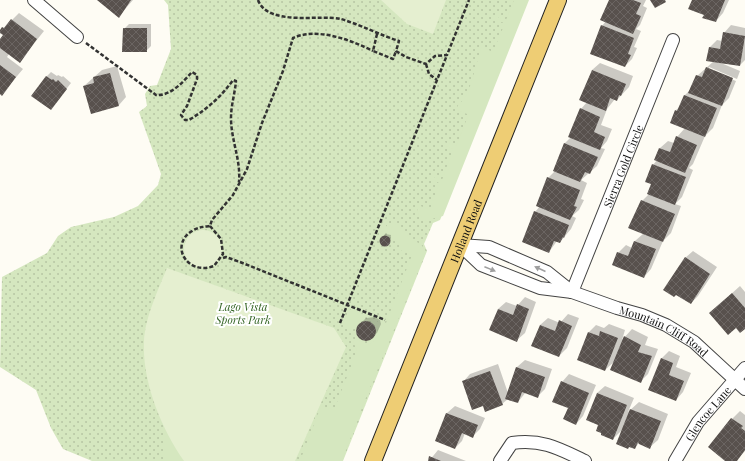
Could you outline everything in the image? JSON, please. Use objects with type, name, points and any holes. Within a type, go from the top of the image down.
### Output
[{"type":"main road","name":"Holland Road","points":[[373,461],[558,0]]},
{"type":"street","points":[[34,0],[77,37]]},
{"type":"street","name":"Sierra Gold Circle","points":[[572,292],[673,40]]},
{"type":"street","name":"Mountain Cliff Road","points":[[460,245],[481,265],[540,288],[572,292],[666,324],[694,342],[735,378],[745,389]]},
{"type":"street","name":"Mountain Cliff Road","points":[[460,245],[489,247],[547,272],[572,292]]},
{"type":"street","name":"Glencoe Lane","points":[[675,461],[698,422],[745,368]]},
{"type":"street","points":[[500,461],[512,443],[527,441],[549,444],[585,461]]},
{"type":"path","points":[[210,226],[212,220],[233,195],[246,171],[262,123],[283,71],[293,38],[301,34],[342,38],[394,59],[399,41],[340,19],[287,18],[265,9],[258,0]]},
{"type":"path","points":[[340,323],[469,0]]},
{"type":"path","points":[[372,51],[377,34]]},
{"type":"path","points":[[77,37],[156,95],[166,94],[179,85],[192,72],[195,72],[197,79],[187,106],[181,115],[185,120],[189,120],[212,104],[220,97],[233,80],[236,81],[231,118],[234,150],[240,170],[239,184]]},
{"type":"path","points":[[396,51],[426,64],[429,74],[437,80]]},
{"type":"path","points":[[426,64],[435,56],[447,55]]},
{"type":"path","points":[[240,170],[246,171]]},
{"type":"path","points":[[210,226],[222,239],[222,258],[214,266],[197,269],[190,265],[183,257],[183,240],[187,235],[200,227],[210,226]]},
{"type":"path","points":[[222,258],[226,257],[240,262],[385,320]]},
{"type":"green space","name":"Lago Vista Sports Park","points":[[164,0],[528,0],[440,220],[433,223],[424,244],[427,251],[343,461],[92,461],[63,449],[51,428],[36,390],[0,367],[2,277],[47,253],[58,236],[71,227],[114,217],[138,206],[158,185],[161,174],[139,112],[147,106],[145,94],[150,86],[157,85],[171,49],[168,5]]},
{"type":"green space","points":[[381,0],[446,0],[433,34],[407,24]]},
{"type":"green space","points":[[514,0],[529,0],[443,216],[431,219],[428,222],[419,215],[417,210],[420,206],[430,209],[439,183],[430,178],[431,176],[442,180],[453,149],[443,145],[444,142],[456,146],[468,116],[467,114],[457,110],[458,106],[469,90],[482,47],[493,52],[505,23],[494,20],[495,16],[506,20]]},
{"type":"green space","points":[[384,220],[387,222],[386,226],[392,228],[393,224],[400,227],[412,240],[421,244],[426,252],[363,405],[342,461],[300,461],[321,406],[334,410],[357,351],[353,341],[357,340],[369,345],[377,335],[376,323],[379,320],[386,323],[412,255],[400,250],[402,244],[393,240],[390,234],[379,231]]},
{"type":"green space","points":[[199,230],[207,230],[214,233],[219,238],[222,249],[219,260],[214,265],[207,268],[199,268],[192,265],[187,260],[184,253],[184,245],[187,238],[192,233]]},
{"type":"green space","points":[[167,268],[334,328],[346,347],[295,461],[184,461],[168,434],[155,404],[146,372],[144,357],[144,341],[147,323],[152,304]]},
{"type":"green space","points":[[349,309],[368,316],[357,322],[354,329],[348,331],[346,325],[343,324]]},
{"type":"green space","points":[[164,419],[190,461],[164,461]]},
{"type":"building","points":[[97,0],[131,0],[119,18]]},
{"type":"building","points":[[609,0],[633,0],[641,3],[636,14],[641,16],[633,34],[600,20]]},
{"type":"building","points":[[650,0],[665,0],[666,2],[655,8]]},
{"type":"building","points":[[692,0],[725,0],[716,22],[702,18],[704,15],[688,9]]},
{"type":"building","points":[[11,19],[37,39],[20,63],[0,48],[0,39],[3,35],[0,33],[0,30],[2,27],[4,28]]},
{"type":"building","points":[[601,25],[634,38],[628,54],[631,55],[625,67],[590,54]]},
{"type":"building","points":[[123,28],[147,28],[147,52],[122,52]]},
{"type":"building","points":[[723,32],[745,36],[740,66],[706,61],[709,47],[720,49]]},
{"type":"building","points":[[0,65],[16,77],[2,96],[0,94]]},
{"type":"building","points":[[706,67],[733,78],[722,106],[688,93],[696,75],[702,77]]},
{"type":"building","points":[[592,70],[626,84],[617,101],[610,98],[606,111],[579,100]]},
{"type":"building","points":[[110,73],[119,106],[91,114],[83,86],[94,83],[93,77]]},
{"type":"building","points":[[46,76],[56,82],[58,80],[67,89],[51,110],[31,96]]},
{"type":"building","points":[[684,95],[717,108],[705,137],[670,123],[675,110],[677,111]]},
{"type":"building","points":[[580,108],[600,117],[594,132],[605,137],[600,150],[568,137]]},
{"type":"building","points":[[676,136],[697,145],[685,173],[654,160],[659,148],[670,152]]},
{"type":"building","points":[[564,143],[598,157],[590,174],[585,172],[580,182],[553,171]]},
{"type":"building","points":[[652,164],[686,177],[675,205],[647,194],[651,184],[645,182]]},
{"type":"building","points":[[547,177],[580,190],[574,206],[577,207],[570,220],[536,206]]},
{"type":"building","points":[[641,200],[675,214],[663,242],[628,228]]},
{"type":"building","points":[[534,211],[569,225],[564,238],[563,237],[560,243],[554,241],[549,253],[522,242]]},
{"type":"building","points":[[383,236],[387,236],[389,237],[389,245],[383,246],[380,243],[380,239]]},
{"type":"building","points":[[634,241],[656,249],[644,278],[612,265],[617,252],[628,256]]},
{"type":"building","points":[[685,257],[710,274],[691,304],[676,295],[674,297],[663,290]]},
{"type":"building","points":[[732,293],[745,308],[745,329],[740,333],[736,328],[728,335],[709,313]]},
{"type":"building","points":[[517,304],[529,309],[517,342],[489,330],[498,309],[513,315]]},
{"type":"building","points":[[559,320],[572,326],[559,357],[531,346],[540,325],[555,331]]},
{"type":"building","points":[[366,321],[373,324],[376,331],[373,338],[366,341],[359,338],[356,331],[359,324]]},
{"type":"building","points":[[600,331],[618,338],[605,371],[577,360],[588,332],[599,336]]},
{"type":"building","points":[[624,336],[641,345],[638,352],[652,356],[641,383],[610,370]]},
{"type":"building","points":[[661,358],[673,363],[669,375],[684,381],[676,401],[648,390]]},
{"type":"building","points":[[516,367],[545,377],[538,398],[522,392],[518,403],[505,399]]},
{"type":"building","points":[[490,371],[503,405],[485,412],[483,406],[472,410],[462,381]]},
{"type":"building","points":[[561,381],[589,393],[576,425],[563,419],[568,408],[552,402]]},
{"type":"building","points":[[597,393],[627,405],[613,440],[596,431],[598,425],[586,420]]},
{"type":"building","points":[[630,409],[661,421],[650,449],[639,444],[638,442],[635,449],[629,447],[628,449],[616,444]]},
{"type":"building","points":[[446,413],[478,425],[473,438],[462,433],[455,449],[435,441]]},
{"type":"building","points":[[731,418],[743,426],[741,428],[745,431],[745,450],[737,461],[725,461],[708,447]]},
{"type":"building","points":[[429,456],[441,461],[428,461]]}]
